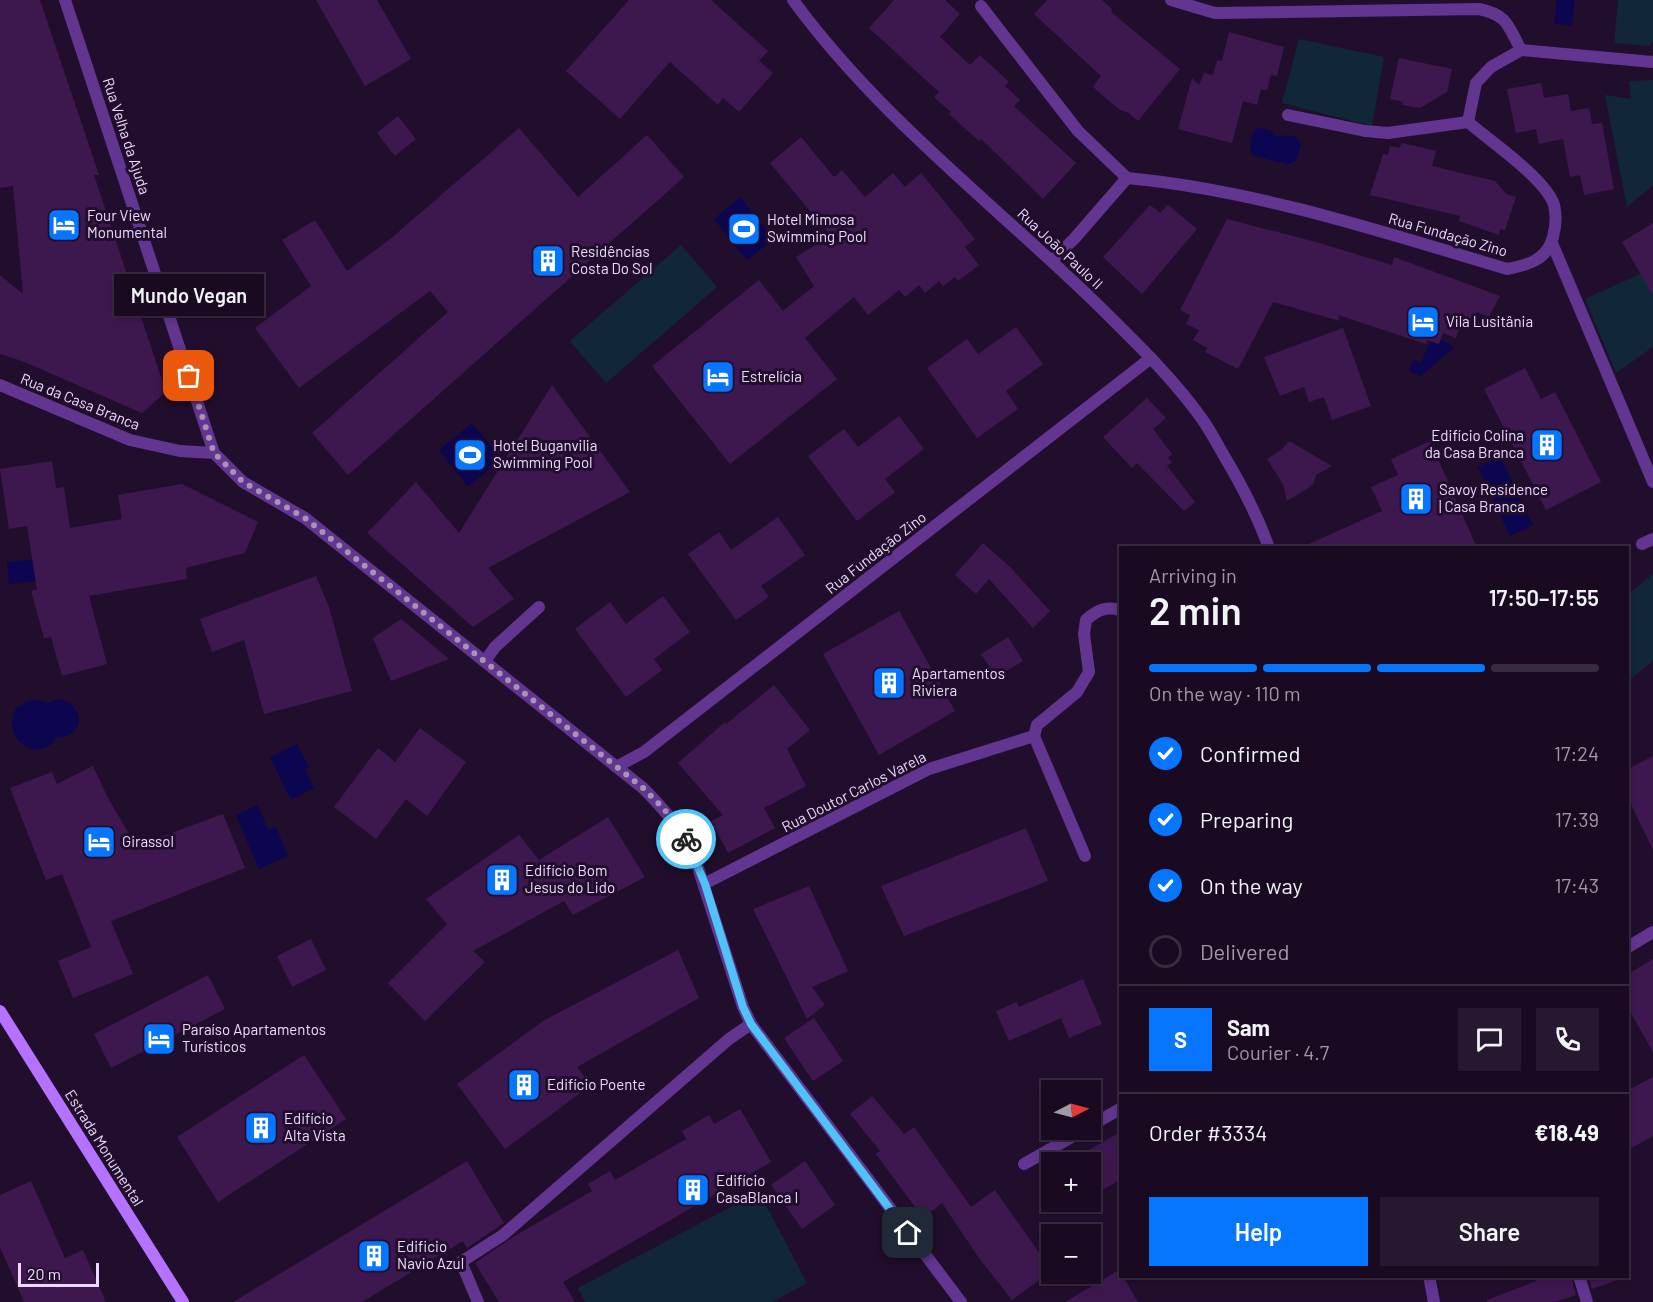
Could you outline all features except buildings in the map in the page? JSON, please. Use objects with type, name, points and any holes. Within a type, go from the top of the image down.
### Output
[{"type":"main road","name":"Estrada Monumental","points":[[0,1011],[183,1302]]},
{"type":"street","name":"Rua Velha da Ajuda","points":[[65,0],[214,453]]},
{"type":"street","name":"Rua João Paulo II","points":[[793,0],[849,70],[920,141],[1052,260],[1151,358],[1202,419],[1247,495],[1268,546]]},
{"type":"street","points":[[1171,0],[1215,13],[1479,9],[1494,12],[1505,20],[1521,50]]},
{"type":"street","points":[[981,6],[1078,131],[1127,178],[1074,239],[1052,260]]},
{"type":"street","points":[[1468,122],[1476,83],[1491,67],[1521,50],[1653,62]]},
{"type":"street","points":[[1288,115],[1365,131],[1388,133],[1468,122],[1542,185],[1553,204],[1557,224],[1552,243],[1653,482]]},
{"type":"street","name":"Rua Fundação Zino","points":[[1127,178],[1179,183],[1342,220],[1507,269],[1525,266],[1540,259],[1552,243]]},
{"type":"street","name":"Rua Fundação Zino","points":[[616,767],[644,752],[1151,358]]},
{"type":"street","name":"Rua da Casa Branca","points":[[0,385],[130,440],[180,451],[214,453]]},
{"type":"street","points":[[214,453],[243,482],[305,518],[643,788],[664,809],[681,830],[692,849],[743,1007],[751,1024],[961,1302]]},
{"type":"street","points":[[485,661],[495,647],[539,607]]},
{"type":"street","points":[[1085,856],[1034,736],[1036,726],[1077,692],[1089,672],[1084,634],[1086,620],[1095,612],[1115,609]]},
{"type":"street","name":"Rua Doutor Carlos Varela","points":[[705,884],[929,769],[1034,736]]},
{"type":"street","points":[[1629,946],[1653,932]]},
{"type":"street","points":[[478,1302],[460,1262],[503,1235],[729,1039],[751,1024]]},
{"type":"street","points":[[1101,1120],[1119,1110]]},
{"type":"street","points":[[1024,1164],[1066,1140]]},
{"type":"street","points":[[1429,1278],[1434,1302]]},
{"type":"street","points":[[1580,1278],[1587,1302]]},
{"type":"shaded area","points":[[1557,0],[1575,0],[1572,26],[1554,23]]},
{"type":"shaded area","points":[[1618,0],[1653,0],[1653,42],[1649,46],[1614,43]]},
{"type":"shaded area","points":[[1299,39],[1384,57],[1372,126],[1282,103]]},
{"type":"shaded area","points":[[1653,80],[1653,185],[1627,207],[1605,95],[1631,99],[1629,81]]},
{"type":"shaded area","points":[[1258,128],[1270,130],[1277,136],[1292,136],[1298,139],[1301,146],[1296,161],[1288,164],[1254,156],[1250,144],[1254,131]]},
{"type":"shaded area","name":"Hotel Mimosa Swimming Pool","points":[[740,197],[774,239],[747,260],[714,219]]},
{"type":"shaded area","points":[[681,245],[717,287],[606,383],[570,341]]},
{"type":"shaded area","points":[[1653,268],[1653,347],[1616,373],[1585,299]]},
{"type":"shaded area","points":[[1441,340],[1452,345],[1453,349],[1420,376],[1409,371],[1413,360],[1421,363],[1430,342],[1439,344]]},
{"type":"shaded area","name":"Hotel Buganvilia Swimming Pool","points":[[472,423],[502,459],[468,487],[439,450]]},
{"type":"shaded area","points":[[1500,456],[1533,525],[1510,536],[1478,467]]},
{"type":"shaded area","points":[[48,558],[51,580],[9,584],[7,562]]},
{"type":"shaded area","points":[[1653,574],[1653,661],[1629,680],[1629,593]]},
{"type":"shaded area","points":[[58,699],[70,703],[77,712],[79,723],[71,734],[57,737],[50,745],[41,749],[32,749],[17,739],[12,720],[16,708],[28,701],[39,700],[48,703]]},
{"type":"shaded area","points":[[297,744],[309,767],[305,769],[314,788],[291,800],[270,757]]},
{"type":"shaded area","points":[[258,805],[268,830],[276,827],[288,856],[259,869],[236,815]]},
{"type":"shaded area","points":[[759,1192],[807,1283],[772,1302],[585,1302],[578,1288]]},
{"type":"way so far","points":[[189,376],[214,453],[243,482],[305,518],[643,788],[664,809],[686,839]]},
{"type":"place","name":"Four View Monumental","points":[[64,225]]},
{"type":"place","name":"Hotel Mimosa Swimming Pool","points":[[744,229]]},
{"type":"place","name":"Residências Costa Do Sol","points":[[548,261]]},
{"type":"place","name":"Vila Lusitânia","points":[[1423,322]]},
{"type":"place","name":"Mundo Vegan","points":[[189,376]]},
{"type":"place","name":"Estrelícia","points":[[718,377]]},
{"type":"place","name":"Edifício Colina da Casa Branca","points":[[1547,445]]},
{"type":"place","name":"Hotel Buganvilia Swimming Pool","points":[[470,455]]},
{"type":"place","name":"Savoy Residence | Casa Branca","points":[[1416,499]]},
{"type":"place","name":"Apartamentos Riviera","points":[[889,683]]},
{"type":"place","name":"Girassol","points":[[99,842]]},
{"type":"place","name":"Edifício Bom Jesus do Lido","points":[[502,880]]},
{"type":"place","name":"Paraíso Apartamentos Turísticos","points":[[159,1039]]},
{"type":"place","name":"Edifício Poente","points":[[524,1085]]},
{"type":"place","name":"Edifício Alta Vista","points":[[261,1128]]},
{"type":"place","name":"Edifício CasaBlanca I","points":[[693,1190]]},
{"type":"place","name":"Edificio Navio Azul","points":[[374,1256]]},
{"type":"route","points":[[686,839],[705,884],[743,1007],[751,1024],[908,1233]]}]
